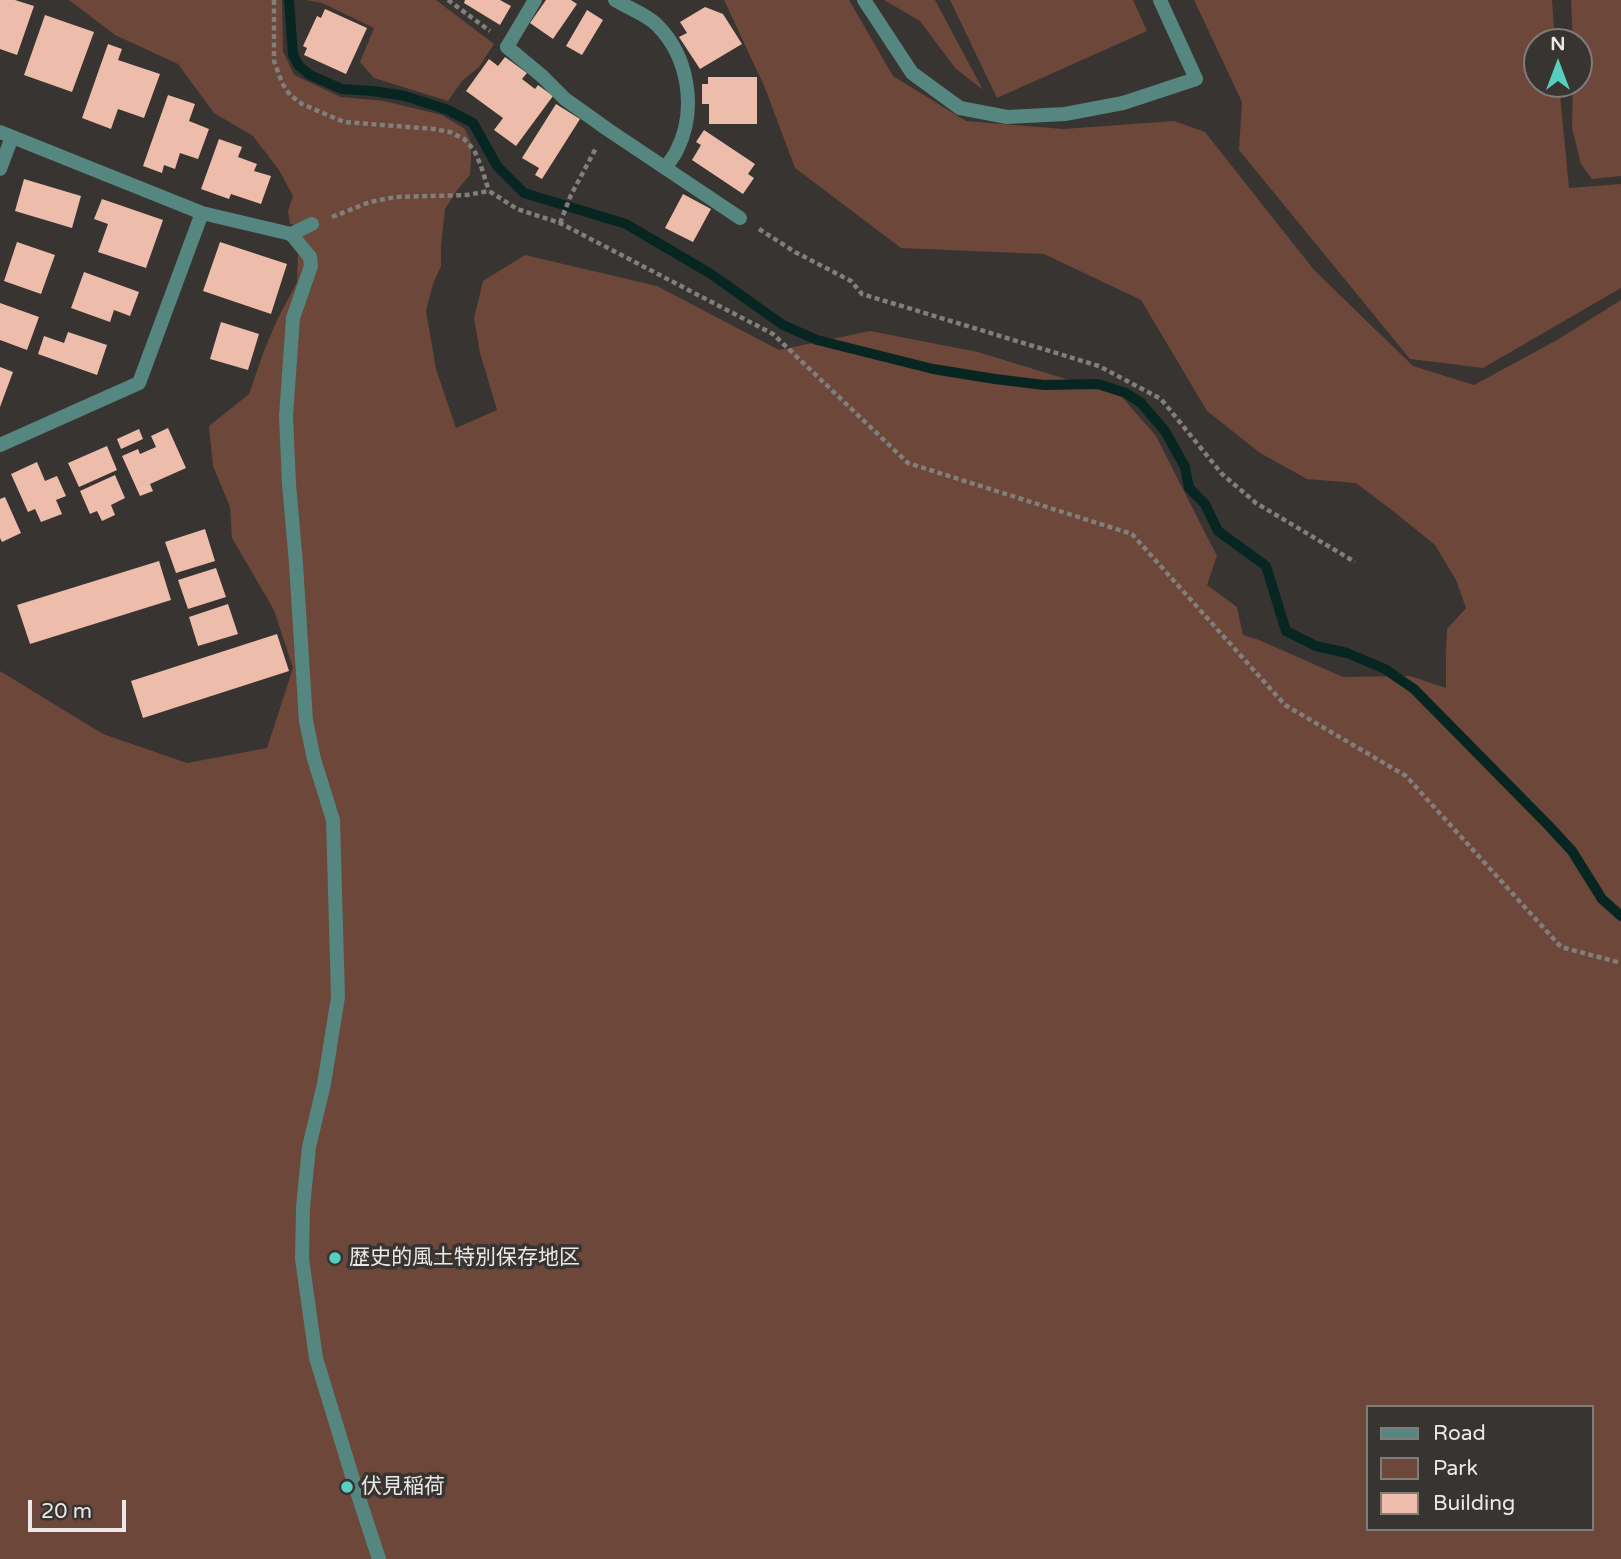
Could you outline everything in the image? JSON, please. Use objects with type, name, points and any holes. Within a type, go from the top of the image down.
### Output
[{"type":"street","points":[[535,0],[508,47],[565,99],[740,218]]},
{"type":"street","points":[[615,0],[654,22],[670,42],[682,65],[688,90],[687,116],[676,153],[665,168]]},
{"type":"street","points":[[864,0],[912,73],[960,108],[1007,117],[1065,114],[1123,103],[1196,79],[1160,0]]},
{"type":"street","points":[[0,169],[6,135],[202,213],[291,234],[310,257],[311,266],[293,318],[286,416],[306,720],[314,759],[333,820],[338,997],[324,1084],[309,1147],[303,1207],[302,1259],[316,1358],[379,1559]]},
{"type":"street","points":[[0,445],[139,383],[202,213]]},
{"type":"street","points":[[291,234],[312,224]]},
{"type":"path","points":[[274,0],[274,61],[282,83],[290,95],[302,104],[344,122],[435,129],[464,139],[474,150],[489,191],[517,209],[560,223],[773,334],[908,463],[1132,534],[1285,705],[1406,776],[1561,947],[1621,962]]},
{"type":"path","points":[[448,0],[508,47]]},
{"type":"path","points":[[560,223],[607,129]]},
{"type":"path","points":[[312,224],[370,202],[395,197],[467,195],[489,191]]},
{"type":"path","points":[[740,218],[795,252],[851,281],[862,294],[1099,366],[1161,399],[1222,474],[1256,503],[1355,562]]},
{"type":"green space","points":[[69,0],[282,0],[283,51],[294,75],[341,97],[384,101],[442,115],[465,129],[471,143],[470,175],[445,209],[441,266],[426,311],[436,369],[456,428],[497,410],[480,353],[474,318],[483,281],[525,255],[657,286],[779,350],[870,331],[978,352],[1121,396],[1156,436],[1217,556],[1207,585],[1237,607],[1243,635],[1343,677],[1410,676],[1446,688],[1447,629],[1466,608],[1456,580],[1435,545],[1356,483],[1307,479],[1260,453],[1207,411],[1141,300],[1044,254],[901,248],[795,168],[765,88],[724,0],[849,0],[893,76],[966,121],[1063,129],[1174,121],[1205,132],[1314,270],[1413,366],[1474,385],[1557,340],[1621,300],[1621,1559],[0,1559],[0,671],[103,734],[187,763],[267,748],[293,668],[274,610],[232,538],[230,507],[213,466],[209,426],[249,394],[277,320],[297,282],[299,226],[290,224],[288,211],[293,196],[279,170],[253,136],[214,113],[178,64],[115,35]]},
{"type":"green space","points":[[306,0],[436,0],[494,44],[479,67],[462,81],[448,101],[374,78],[360,62],[374,28],[322,3]]},
{"type":"green space","points":[[884,0],[935,0],[983,90],[955,68],[920,21]]},
{"type":"green space","points":[[950,0],[1133,0],[1147,31],[997,98]]},
{"type":"green space","points":[[1194,0],[1552,0],[1554,28],[1523,28],[1523,98],[1560,98],[1569,188],[1621,184],[1621,288],[1483,368],[1410,359],[1239,150],[1242,102]]},
{"type":"green space","points":[[1571,0],[1621,0],[1621,176],[1592,179],[1581,164],[1572,128],[1573,98],[1593,98],[1593,28],[1572,28]]},
{"type":"building","points":[[0,0],[15,0],[34,6],[17,55],[0,49]]},
{"type":"building","points":[[465,0],[500,0],[511,6],[500,25],[464,3]]},
{"type":"building","points":[[546,0],[571,0],[577,4],[553,39],[530,23]]},
{"type":"building","points":[[705,7],[723,14],[742,44],[700,69],[679,37],[687,33],[680,22]]},
{"type":"building","points":[[325,9],[367,28],[346,74],[304,55],[307,48],[303,46],[317,16],[321,18]]},
{"type":"building","points":[[587,10],[603,20],[582,55],[566,46]]},
{"type":"building","points":[[45,15],[94,32],[72,92],[24,75]]},
{"type":"building","points":[[108,44],[122,49],[118,60],[160,74],[144,118],[118,109],[111,129],[82,118]]},
{"type":"building","points":[[505,57],[527,73],[522,79],[535,89],[538,85],[553,96],[516,146],[494,130],[503,118],[466,91],[489,59],[498,66]]},
{"type":"building","points":[[708,77],[757,77],[757,124],[709,124],[709,104],[702,104],[702,84],[708,84]]},
{"type":"building","points":[[168,95],[195,104],[189,121],[209,129],[198,159],[180,153],[175,169],[164,165],[162,173],[143,166]]},
{"type":"building","points":[[556,104],[580,119],[542,179],[535,175],[539,168],[522,158]]},
{"type":"building","points":[[704,130],[755,164],[748,174],[754,178],[743,194],[692,160],[701,145],[696,142]]},
{"type":"building","points":[[219,139],[242,147],[238,157],[257,164],[254,171],[271,176],[261,204],[231,194],[229,199],[201,189]]},
{"type":"building","points":[[24,179],[81,196],[72,228],[15,211]]},
{"type":"building","points":[[683,194],[711,209],[693,242],[665,228]]},
{"type":"building","points":[[102,199],[163,220],[146,268],[98,252],[108,224],[94,219]]},
{"type":"building","points":[[17,242],[55,255],[41,294],[4,281]]},
{"type":"building","points":[[220,242],[287,264],[271,314],[203,291]]},
{"type":"building","points":[[84,272],[139,292],[130,316],[114,310],[110,322],[71,308]]},
{"type":"building","points":[[0,303],[39,317],[27,350],[0,340]]},
{"type":"building","points":[[221,322],[259,334],[248,370],[210,359]]},
{"type":"building","points":[[68,332],[107,345],[97,375],[38,354],[44,336],[64,343]]},
{"type":"building","points":[[0,367],[13,372],[0,407]]},
{"type":"building","points":[[168,428],[186,468],[150,484],[153,491],[140,496],[122,456],[138,449],[140,454],[156,447],[151,436]]},
{"type":"building","points":[[139,429],[143,439],[121,449],[117,439]]},
{"type":"building","points":[[107,446],[117,470],[79,487],[68,463]]},
{"type":"building","points":[[37,462],[45,481],[57,476],[66,496],[56,500],[62,514],[41,522],[35,509],[28,512],[11,474]]},
{"type":"building","points":[[115,475],[125,498],[111,505],[115,515],[102,521],[97,511],[90,514],[80,491]]},
{"type":"building","points":[[5,497],[21,533],[2,542],[0,499]]},
{"type":"building","points":[[205,529],[215,561],[176,573],[165,542]]},
{"type":"building","points":[[159,561],[171,600],[30,644],[17,605]]},
{"type":"building","points":[[216,568],[226,597],[188,609],[178,580]]},
{"type":"building","points":[[228,604],[238,634],[198,646],[189,617]]},
{"type":"building","points":[[277,634],[289,671],[143,718],[131,681]]},
{"type":"waterway","points":[[289,0],[293,55],[299,66],[310,75],[342,89],[405,96],[448,110],[473,123],[497,166],[524,193],[626,224],[711,274],[783,325],[817,340],[933,369],[1044,385],[1098,384],[1126,393],[1141,403],[1165,431],[1185,467],[1189,488],[1205,504],[1218,531],[1266,566],[1286,631],[1316,646],[1347,653],[1385,669],[1414,689],[1572,851],[1602,899],[1621,916]]},
{"type":"place","name":"歴史的風土特別保存地区","points":[[335,1258]]},
{"type":"place","name":"伏見稲荷","points":[[347,1487]]}]
